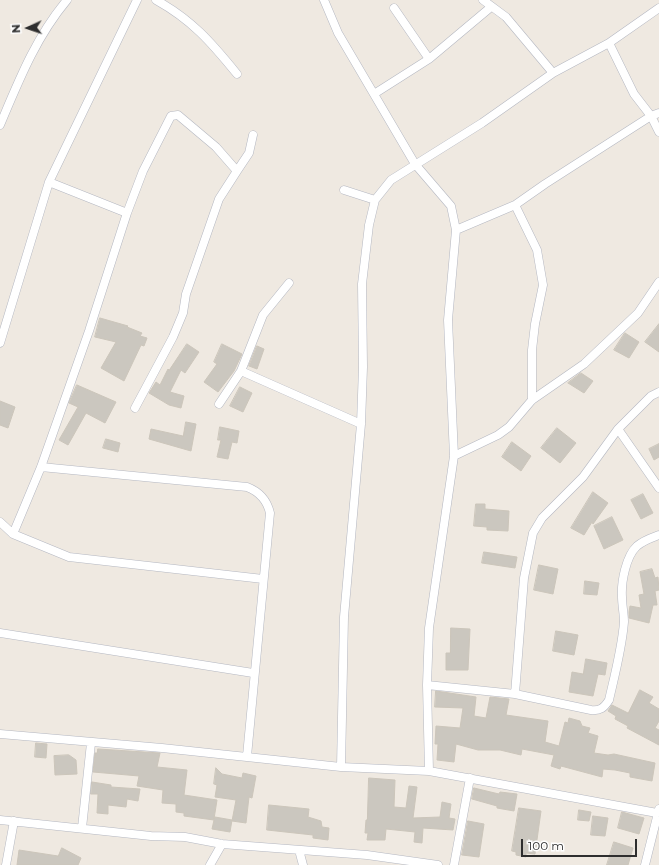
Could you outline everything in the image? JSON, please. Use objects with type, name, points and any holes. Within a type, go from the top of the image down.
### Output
[{"type":"street","points":[[0,125],[30,55],[41,35],[67,0]]},
{"type":"street","points":[[0,343],[49,182],[137,0]]},
{"type":"street","points":[[156,0],[189,20],[237,74]]},
{"type":"street","points":[[324,0],[338,33],[415,164],[451,206],[456,230],[448,320],[454,456],[429,628],[427,685],[429,771]]},
{"type":"street","points":[[483,0],[491,8],[506,17],[553,73]]},
{"type":"street","points":[[394,8],[429,59]]},
{"type":"street","points":[[374,94],[429,59],[491,8]]},
{"type":"street","points":[[341,766],[344,617],[361,424],[363,367],[362,284],[369,225],[375,200],[389,182],[415,164],[482,123],[553,73],[609,43],[659,8]]},
{"type":"street","points":[[609,43],[634,94],[655,115],[659,132]]},
{"type":"street","points":[[13,534],[41,467],[89,331],[127,213],[143,171],[171,116],[178,115],[216,147],[237,171]]},
{"type":"street","points":[[456,230],[503,208],[515,205],[545,184],[655,115]]},
{"type":"street","points":[[135,408],[173,337],[183,313],[186,294],[219,199],[249,153],[253,135]]},
{"type":"street","points":[[49,182],[127,213]]},
{"type":"street","points":[[344,190],[375,200]]},
{"type":"street","points":[[515,205],[537,250],[543,286],[535,324],[532,350],[532,400]]},
{"type":"street","points":[[454,456],[498,435],[509,427],[532,400],[584,364],[638,313],[659,282]]},
{"type":"street","points":[[219,404],[241,371],[263,315],[288,283]]},
{"type":"street","points":[[241,371],[361,424]]},
{"type":"street","points":[[515,694],[524,578],[533,533],[542,518],[582,477],[618,429],[651,396],[659,392]]},
{"type":"street","points":[[618,429],[659,488]]},
{"type":"street","points":[[41,467],[247,487],[258,491],[268,505],[270,513],[253,673],[247,756]]},
{"type":"street","points":[[0,522],[13,534],[74,558],[263,579]]},
{"type":"street","points":[[427,685],[515,694],[591,710],[598,710],[604,707],[609,700],[621,643],[624,621],[622,581],[626,568],[632,551],[636,546],[659,535]]},
{"type":"street","points":[[0,633],[253,673]]},
{"type":"street","points":[[0,734],[341,766],[429,771],[658,811],[645,865]]},
{"type":"street","points":[[82,828],[92,743]]},
{"type":"street","points":[[454,865],[470,778]]},
{"type":"street","points":[[0,820],[150,836],[185,837],[222,844],[367,855],[438,865]]},
{"type":"street","points":[[6,865],[14,821]]},
{"type":"street","points":[[210,865],[222,844]]},
{"type":"street","points":[[299,850],[303,865]]},
{"type":"building","points":[[100,318],[128,326],[127,327],[142,333],[140,336],[147,338],[144,346],[141,345],[124,381],[101,368],[116,342],[95,337]]},
{"type":"building","points":[[659,324],[659,352],[645,342]]},
{"type":"building","points":[[625,333],[639,342],[629,358],[614,350]]},
{"type":"building","points":[[187,344],[199,352],[185,373],[181,370],[170,392],[184,396],[181,408],[169,405],[149,393],[156,382],[160,385],[168,369],[169,370]]},
{"type":"building","points":[[222,344],[242,354],[234,371],[218,392],[204,382],[217,364],[214,362]]},
{"type":"building","points":[[257,346],[264,349],[257,369],[249,366]]},
{"type":"building","points":[[581,373],[593,381],[584,393],[568,383]]},
{"type":"building","points":[[77,385],[116,402],[105,423],[86,413],[68,445],[59,440],[78,407],[69,403]]},
{"type":"building","points":[[240,387],[252,393],[243,412],[230,406]]},
{"type":"building","points":[[0,401],[15,407],[8,428],[0,425]]},
{"type":"building","points":[[186,422],[196,424],[191,451],[149,439],[151,429],[183,436]]},
{"type":"building","points":[[220,427],[239,431],[237,443],[232,442],[228,459],[217,457],[221,440],[218,440]]},
{"type":"building","points":[[557,428],[576,443],[560,463],[541,448]]},
{"type":"building","points":[[106,439],[120,443],[118,452],[103,448]]},
{"type":"building","points":[[512,442],[531,456],[521,471],[502,457]]},
{"type":"building","points":[[659,444],[659,457],[654,460],[649,449]]},
{"type":"building","points":[[593,492],[608,503],[593,524],[592,522],[584,535],[571,528]]},
{"type":"building","points":[[643,494],[653,513],[641,519],[631,500]]},
{"type":"building","points":[[476,504],[485,504],[485,509],[509,511],[508,531],[487,530],[487,527],[474,526]]},
{"type":"building","points":[[612,517],[623,540],[604,549],[594,526]]},
{"type":"building","points":[[484,552],[517,557],[515,568],[482,563]]},
{"type":"building","points":[[539,565],[558,569],[553,594],[534,590]]},
{"type":"building","points":[[652,569],[655,578],[658,577],[659,590],[655,591],[657,605],[653,605],[649,623],[629,618],[630,606],[641,608],[639,595],[644,594],[640,572]]},
{"type":"building","points":[[585,581],[599,583],[597,595],[584,594]]},
{"type":"building","points":[[451,628],[470,629],[468,670],[446,670],[446,653],[450,653]]},
{"type":"building","points":[[556,631],[578,635],[574,655],[553,651]]},
{"type":"building","points":[[586,659],[607,663],[605,675],[598,674],[593,696],[569,692],[572,672],[583,674]]},
{"type":"building","points":[[640,690],[653,697],[649,703],[659,709],[659,721],[655,728],[659,730],[659,745],[627,728],[628,726],[615,719],[616,716],[608,711],[612,705],[628,713]]},
{"type":"building","points":[[436,691],[476,697],[474,716],[486,718],[490,697],[509,699],[506,715],[548,721],[545,742],[559,746],[565,722],[568,723],[569,718],[580,721],[582,726],[590,728],[588,733],[598,736],[594,753],[608,755],[614,754],[655,763],[652,781],[630,777],[630,773],[615,770],[603,769],[602,777],[561,766],[560,769],[551,766],[554,755],[522,749],[521,755],[500,750],[478,750],[456,744],[454,762],[437,760],[438,744],[435,744],[436,726],[460,728],[463,708],[435,707]]},
{"type":"building","points":[[36,743],[47,744],[46,758],[35,757]]},
{"type":"building","points":[[98,749],[160,753],[157,767],[187,770],[184,795],[217,800],[214,819],[215,817],[232,820],[230,832],[212,829],[214,820],[184,816],[184,813],[176,812],[176,804],[162,803],[163,790],[137,786],[139,776],[93,772],[95,753],[97,753]]},
{"type":"building","points":[[69,755],[76,760],[77,774],[55,775],[54,756]]},
{"type":"building","points":[[216,768],[222,774],[242,778],[243,773],[256,776],[252,798],[249,797],[246,823],[232,821],[236,800],[215,797],[217,785],[214,784]]},
{"type":"building","points":[[369,778],[395,780],[394,807],[406,808],[409,786],[417,787],[413,818],[440,817],[442,802],[451,804],[449,818],[455,819],[453,830],[423,828],[422,843],[414,842],[415,832],[386,829],[385,840],[367,840],[368,833],[365,833]]},
{"type":"building","points":[[92,782],[111,785],[111,787],[140,789],[138,801],[127,799],[126,807],[108,805],[108,814],[97,813],[98,794],[91,794]]},
{"type":"building","points":[[474,788],[499,794],[500,792],[517,794],[514,811],[497,808],[497,806],[472,799]]},
{"type":"building","points":[[269,805],[309,809],[308,817],[321,821],[322,827],[329,828],[328,840],[313,838],[313,835],[267,830]]},
{"type":"building","points":[[519,808],[541,811],[535,854],[526,853],[526,857],[516,855],[516,852],[512,851]]},
{"type":"building","points":[[579,810],[591,812],[589,821],[578,820]]},
{"type":"building","points":[[622,812],[644,818],[639,834],[618,828]]},
{"type":"building","points":[[593,816],[608,818],[605,836],[591,835]]},
{"type":"building","points":[[468,821],[484,824],[479,857],[462,855]]},
{"type":"building","points":[[614,842],[633,848],[628,865],[607,865]]},
{"type":"building","points":[[62,848],[81,858],[78,865],[17,865],[19,850],[58,856]]}]
